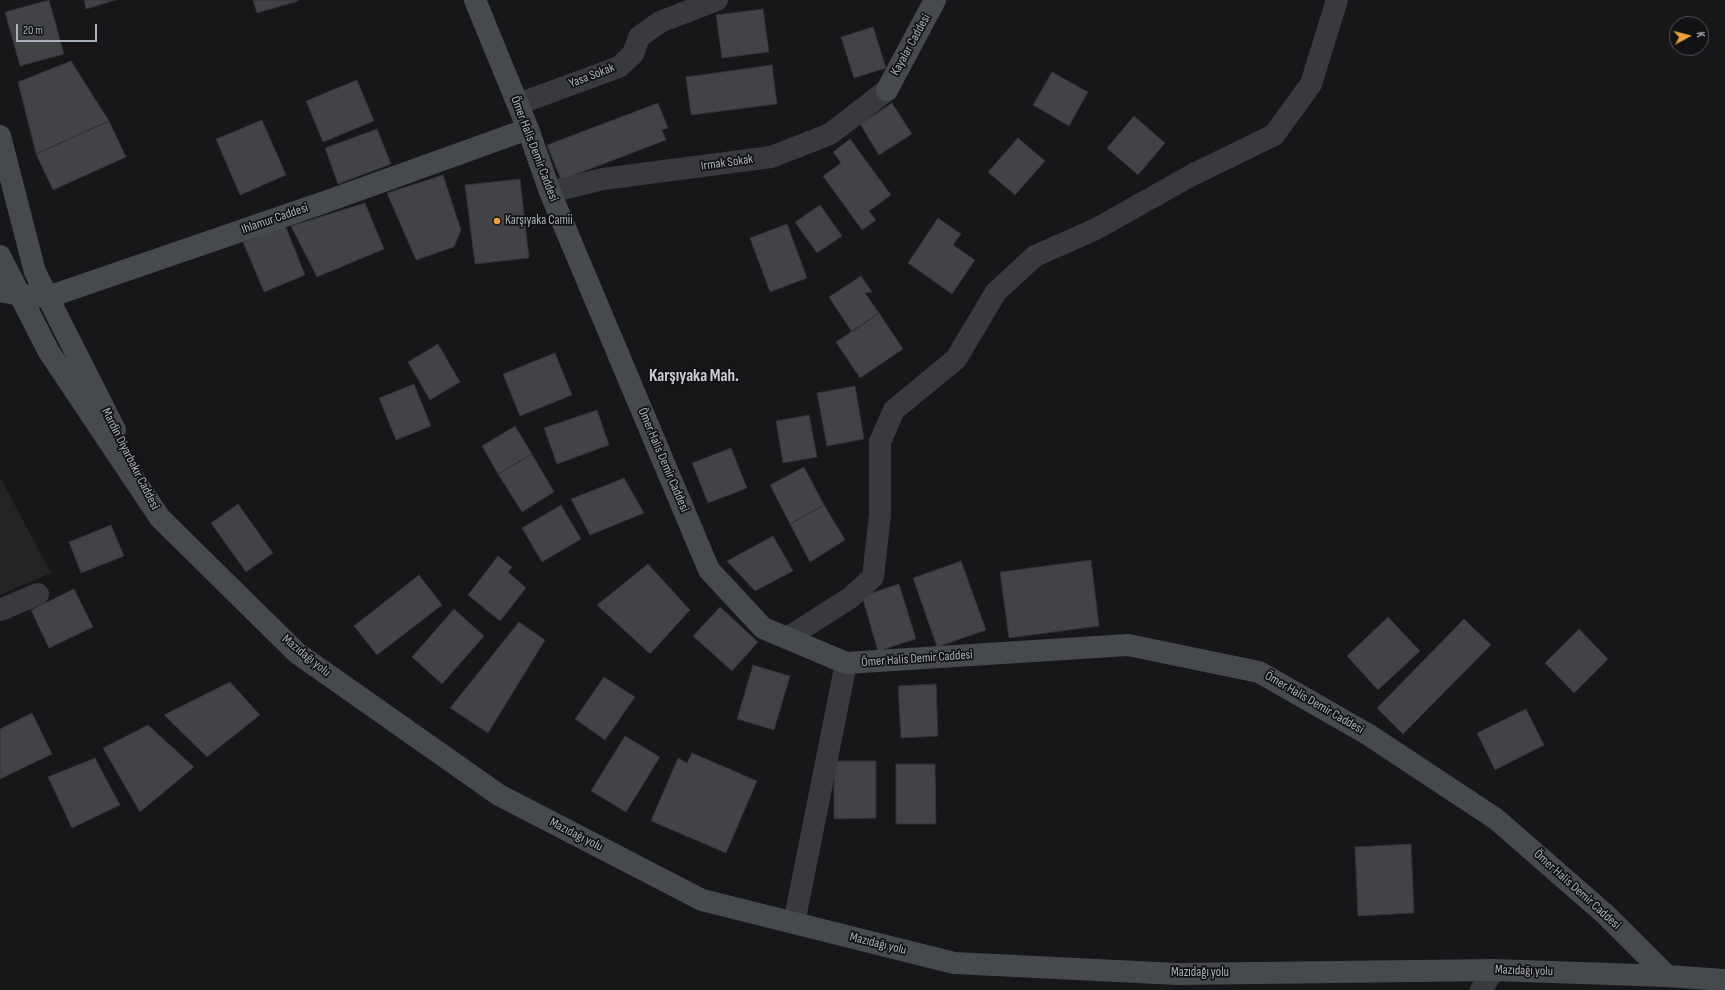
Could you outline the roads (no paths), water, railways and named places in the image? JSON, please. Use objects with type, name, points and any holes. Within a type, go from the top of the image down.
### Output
[{"type":"main road","name":"Ömer Halis Demir Caddesi","points":[[475,0],[528,129],[550,192],[709,570],[763,628],[846,663],[1128,645],[1259,672],[1369,735],[1496,819],[1605,914],[1667,976]]},
{"type":"main road","name":"Kayalar Caddesi","points":[[887,90],[936,0]]},
{"type":"main road","name":"Ihlamur Caddesi","points":[[10,293],[48,297],[325,202],[528,129]]},
{"type":"main road","name":"Mardin Diyarbakır Caddesi","points":[[0,136],[35,272],[160,518]]},
{"type":"main road","name":"Mardin Diyarbakır Caddesi","points":[[0,256],[10,293],[160,518]]},
{"type":"main road","name":"Mazıdağı yolu","points":[[160,518],[297,653],[499,794],[702,900],[954,963],[1178,974],[1494,970],[1667,976],[1725,980]]},
{"type":"street","name":"Yasa Sokak","points":[[518,104],[619,67],[633,54],[639,37],[660,22],[717,0]]},
{"type":"street","points":[[787,638],[850,598],[873,577],[880,515],[880,442],[894,410],[956,359],[996,292],[1035,256],[1096,229],[1192,174],[1274,135],[1311,84],[1337,0]]},
{"type":"street","name":"Irmak Sokak","points":[[550,192],[603,180],[771,157],[830,134],[887,90]]},
{"type":"street","points":[[0,610],[38,594]]},
{"type":"street","points":[[794,923],[846,663]]},
{"type":"street","points":[[1481,990],[1494,970]]},
{"type":"place","name":"Karşıyaka Camii","points":[[497,221]]},
{"type":"district","name":"Karşıyaka Mah.","points":[[694,377]]}]
